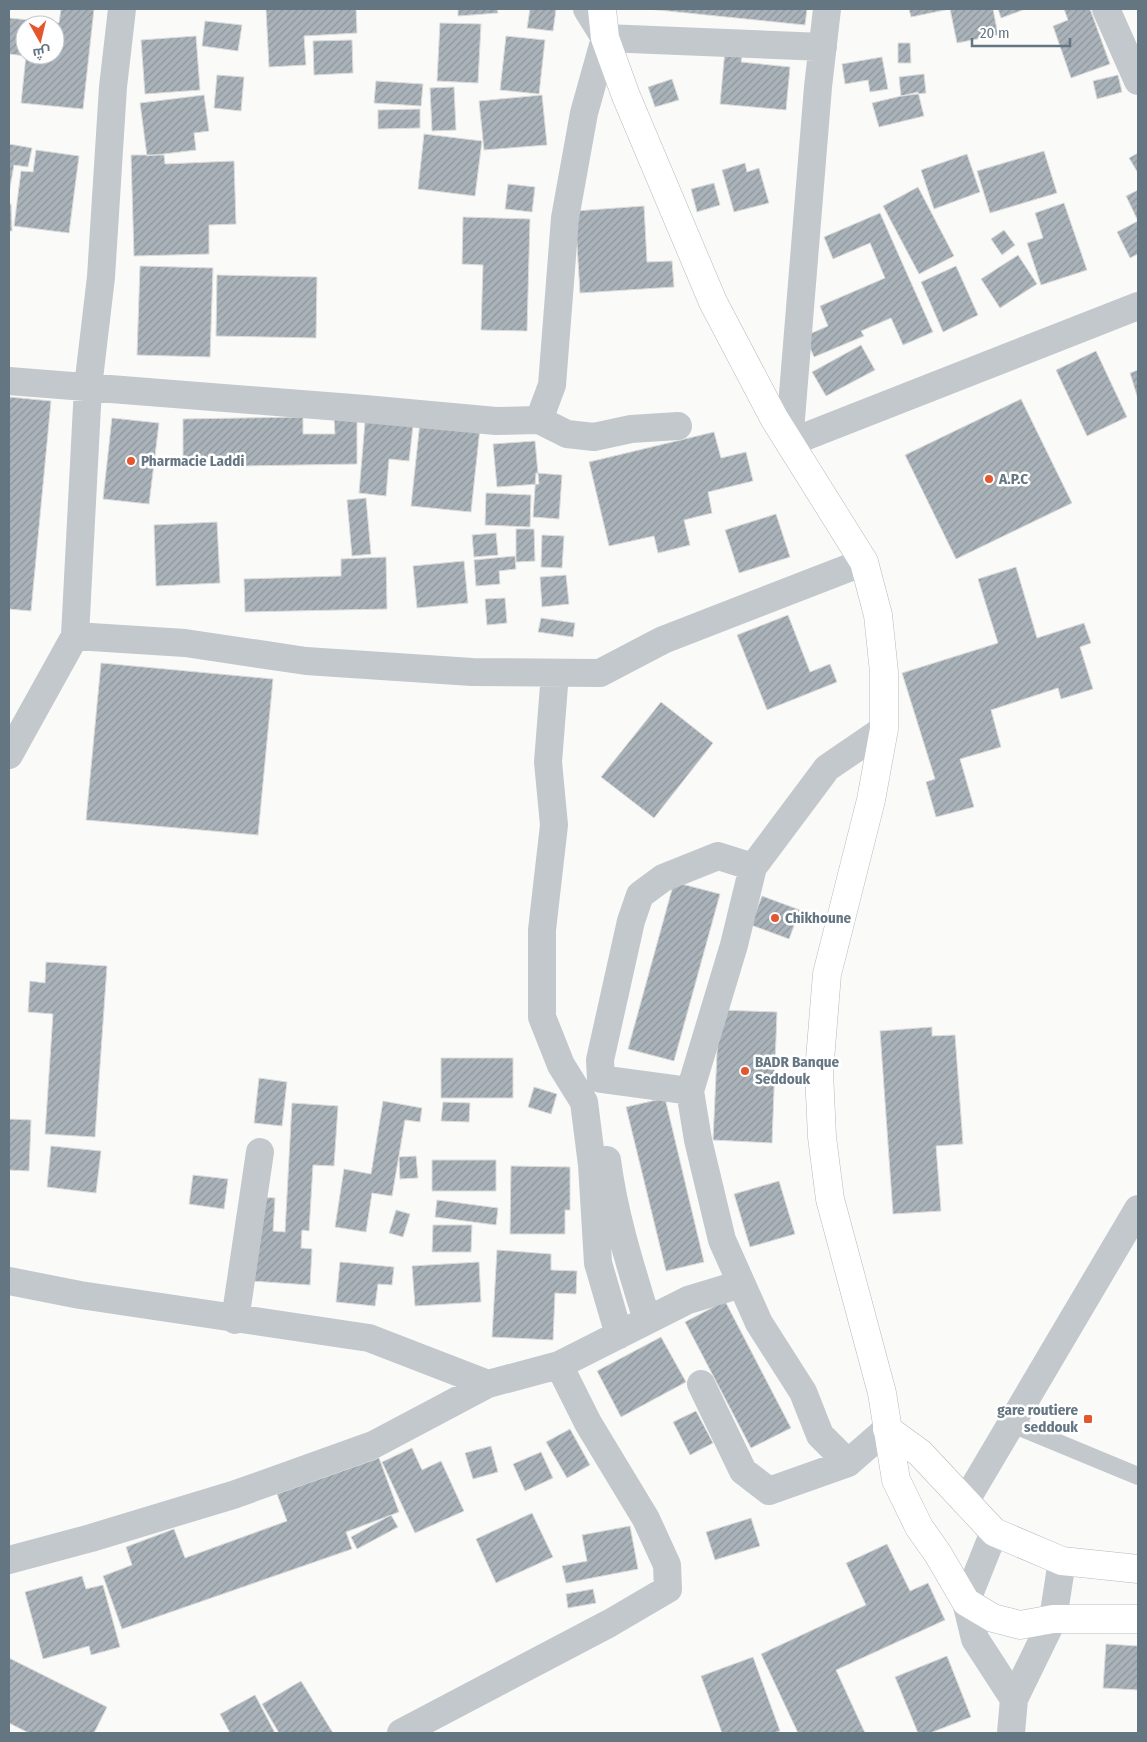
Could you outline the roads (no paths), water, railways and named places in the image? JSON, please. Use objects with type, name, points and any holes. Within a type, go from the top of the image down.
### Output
[{"type":"main road","points":[[602,9],[605,38],[626,96],[713,302],[789,443],[864,562],[878,615],[884,672],[884,729],[871,800],[826,974],[819,1072],[822,1137],[830,1199],[882,1393],[886,1429],[896,1480],[919,1527],[938,1554],[966,1602],[993,1618],[1020,1625],[1054,1619],[1138,1619]]},
{"type":"main road","points":[[886,1429],[920,1453],[994,1532],[1062,1561],[1138,1569]]},
{"type":"street","points":[[9,755],[75,636],[88,387],[101,277],[113,87],[122,9]]},
{"type":"street","points":[[539,420],[552,384],[565,218],[584,113],[605,38],[587,9]]},
{"type":"street","points":[[827,9],[789,443],[1138,306]]},
{"type":"street","points":[[1106,9],[1138,81]]},
{"type":"street","points":[[605,38],[823,47]]},
{"type":"street","points":[[9,380],[365,408],[496,421],[539,420],[567,434],[594,437],[631,429],[678,426]]},
{"type":"street","points":[[75,636],[185,643],[316,662],[472,672],[600,673],[663,640],[864,562]]},
{"type":"street","points":[[555,673],[548,762],[554,824],[542,930],[542,1017],[561,1065],[584,1102],[592,1165],[598,1263],[619,1335]]},
{"type":"street","points":[[848,1463],[820,1435],[803,1392],[759,1323],[722,1240],[698,1140],[690,1091],[734,945],[753,867],[826,768],[884,729]]},
{"type":"street","points":[[647,1320],[627,1255],[611,1189],[601,1106],[600,1060],[631,921],[640,895],[664,878],[718,856],[753,867]]},
{"type":"street","points":[[601,1079],[690,1091]]},
{"type":"street","points":[[235,1320],[260,1152]]},
{"type":"street","points":[[965,1502],[1138,1209]]},
{"type":"street","points":[[9,1280],[80,1295],[235,1320],[369,1338],[488,1384]]},
{"type":"street","points":[[9,1560],[91,1538],[233,1495],[374,1445],[488,1384],[559,1365],[688,1300],[741,1284]]},
{"type":"street","points":[[401,1733],[610,1623],[668,1589],[667,1565],[646,1519],[588,1423],[559,1365]]},
{"type":"street","points":[[701,1384],[743,1471],[769,1491],[848,1463],[886,1429]]},
{"type":"street","points":[[994,1532],[966,1602],[975,1639],[1014,1699]]},
{"type":"street","points":[[1011,1733],[1014,1699],[1054,1619],[1062,1561]]},
{"type":"lane","points":[[1010,1423],[1138,1476]]},
{"type":"place","name":"Pharmacie Laddi","points":[[131,461]]},
{"type":"place","name":"A.P.C","points":[[989,479]]},
{"type":"place","name":"Chikhoune","points":[[775,918]]},
{"type":"place","name":"BADR Banque Seddouk","points":[[745,1071]]},
{"type":"place","name":"gare routiere seddouk","points":[[1088,1419]]}]
